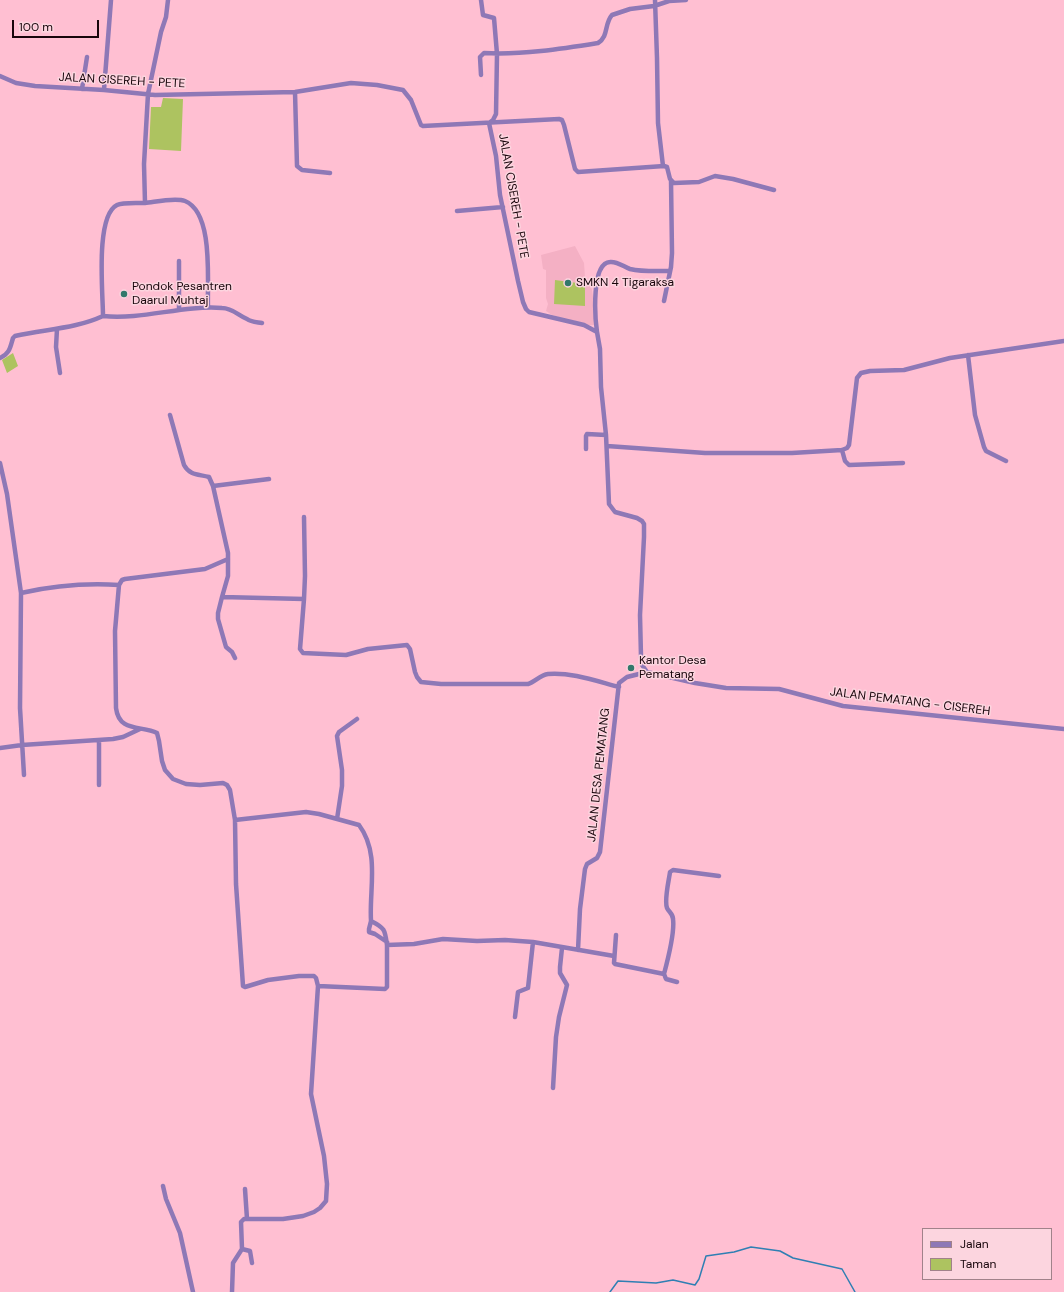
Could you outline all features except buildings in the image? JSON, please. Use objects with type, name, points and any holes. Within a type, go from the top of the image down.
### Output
[{"type":"street","points":[[104,90],[111,0]]},
{"type":"street","points":[[145,203],[144,164],[148,94],[161,32],[166,17],[168,0]]},
{"type":"street","points":[[481,0],[483,15],[494,18],[497,54],[496,114],[489,124]]},
{"type":"street","points":[[655,0],[658,123],[663,166]]},
{"type":"street","points":[[481,75],[481,55],[564,48],[598,43],[604,38],[607,31],[608,21],[612,15],[630,9],[654,6],[669,1],[686,0]]},
{"type":"street","points":[[82,89],[87,56]]},
{"type":"street","name":"JALAN CISEREH - PETE","points":[[0,76],[16,83],[35,86],[148,94],[239,94],[296,92],[350,83],[395,87],[403,90],[409,96],[422,126],[489,124],[496,156],[500,195],[518,281],[526,309],[529,312],[590,327],[597,332]]},
{"type":"street","points":[[296,92],[297,166],[302,170],[330,173]]},
{"type":"street","points":[[489,124],[537,119],[562,120],[575,169],[578,172],[663,166],[667,167],[671,180],[672,253],[664,301]]},
{"type":"street","points":[[671,180],[676,184],[692,183],[715,176],[733,179],[774,190]]},
{"type":"street","points":[[103,316],[101,281],[102,243],[106,220],[118,204],[145,203],[177,199],[184,200],[190,204],[199,214],[206,233],[208,307]]},
{"type":"street","points":[[457,211],[503,207]]},
{"type":"street","points":[[179,261],[179,310]]},
{"type":"street","points":[[304,517],[305,576],[300,649],[303,653],[346,655],[368,650],[407,646],[410,649],[417,678],[421,682],[441,684],[528,684],[547,674],[573,676],[597,681],[618,688],[622,679],[647,672],[642,664],[641,657],[640,615],[644,524],[637,518],[615,512],[609,504],[607,446],[601,388],[600,349],[595,323],[596,280],[600,268],[603,264],[608,262],[613,262],[633,269],[670,271]]},
{"type":"street","points":[[0,358],[9,352],[15,336],[57,329],[91,321],[103,316],[160,314],[191,308],[208,307],[229,309],[248,320],[262,323]]},
{"type":"street","points":[[57,329],[57,353],[60,373]]},
{"type":"street","points":[[607,446],[705,453],[792,453],[842,450],[847,448],[849,445],[857,378],[861,373],[870,371],[904,370],[968,355],[1064,341]]},
{"type":"street","points":[[968,355],[975,415],[984,447],[986,451],[1006,461]]},
{"type":"street","points":[[170,415],[184,465],[187,470],[194,475],[209,477],[213,486],[228,559],[228,576],[218,613],[218,619],[226,647],[232,652],[235,658]]},
{"type":"street","points":[[586,449],[586,436],[588,434],[606,435]]},
{"type":"street","points":[[842,450],[844,461],[849,465],[903,463]]},
{"type":"street","points":[[0,463],[21,593],[20,708],[24,775]]},
{"type":"street","points":[[213,486],[269,479]]},
{"type":"street","points":[[228,559],[205,569],[122,580],[119,585],[115,631],[116,712],[120,720],[127,725],[154,731],[158,735],[165,770],[174,779],[186,784],[200,785],[223,783],[227,785],[231,794],[234,820],[236,884],[243,986],[245,987],[268,980],[282,978],[314,976],[318,986],[312,1094],[324,1156],[327,1184],[326,1201],[314,1212],[303,1216],[283,1219],[242,1220],[242,1249],[233,1263],[232,1292]]},
{"type":"street","points":[[21,593],[96,584],[119,585]]},
{"type":"street","points":[[222,597],[304,599]]},
{"type":"street","name":"JALAN PEMATANG - CISEREH","points":[[647,672],[695,683],[726,688],[779,689],[844,706],[1064,729]]},
{"type":"street","name":"JALAN DESA PEMATANG","points":[[578,950],[580,909],[585,869],[588,863],[597,858],[600,852],[618,688]]},
{"type":"street","points":[[337,819],[342,786],[342,770],[337,736],[339,732],[357,719]]},
{"type":"street","points":[[0,752],[0,748],[123,737],[140,729]]},
{"type":"street","points":[[99,740],[99,785]]},
{"type":"street","points":[[234,820],[306,812],[359,825],[363,830],[371,856],[371,921],[369,932],[375,934],[387,943],[414,944],[444,938],[477,941],[505,940],[533,942],[614,956]]},
{"type":"street","points":[[677,982],[666,979],[664,974],[674,919],[667,908],[666,903],[670,872],[673,870],[719,876]]},
{"type":"street","points":[[318,986],[386,989],[388,973],[385,931],[381,926],[371,921]]},
{"type":"street","points":[[616,935],[614,962],[617,965],[664,974]]},
{"type":"street","points":[[515,1017],[518,992],[528,988],[533,942]]},
{"type":"street","points":[[553,1088],[558,1024],[566,988],[566,982],[560,973],[562,948]]},
{"type":"street","points":[[163,1186],[164,1194],[180,1233],[193,1292]]},
{"type":"street","points":[[245,1189],[247,1219]]},
{"type":"street","points":[[242,1249],[250,1251],[252,1263]]},
{"type":"shaded area","name":"SMKN 4 Tigaraksa","points":[[575,246],[584,263],[585,277],[587,278],[592,290],[595,310],[594,325],[584,325],[552,315],[546,311],[548,304],[546,298],[546,270],[543,269],[541,255]]},
{"type":"green space","points":[[163,98],[183,99],[181,151],[149,149],[151,107],[161,107]]},
{"type":"green space","points":[[555,280],[585,284],[585,306],[554,304]]},
{"type":"green space","points":[[13,353],[18,366],[7,373],[2,360]]},
{"type":"waterway","points":[[610,1292],[618,1281],[656,1283],[673,1280],[695,1285],[699,1279],[706,1256],[734,1252],[751,1247],[780,1251],[793,1258],[842,1269],[855,1292]]},
{"type":"place","name":"SMKN 4 Tigaraksa","points":[[568,283]]},
{"type":"place","name":"Pondok Pesantren Daarul Muhtaj","points":[[124,294]]},
{"type":"place","name":"Kantor Desa Pematang","points":[[631,668]]}]
